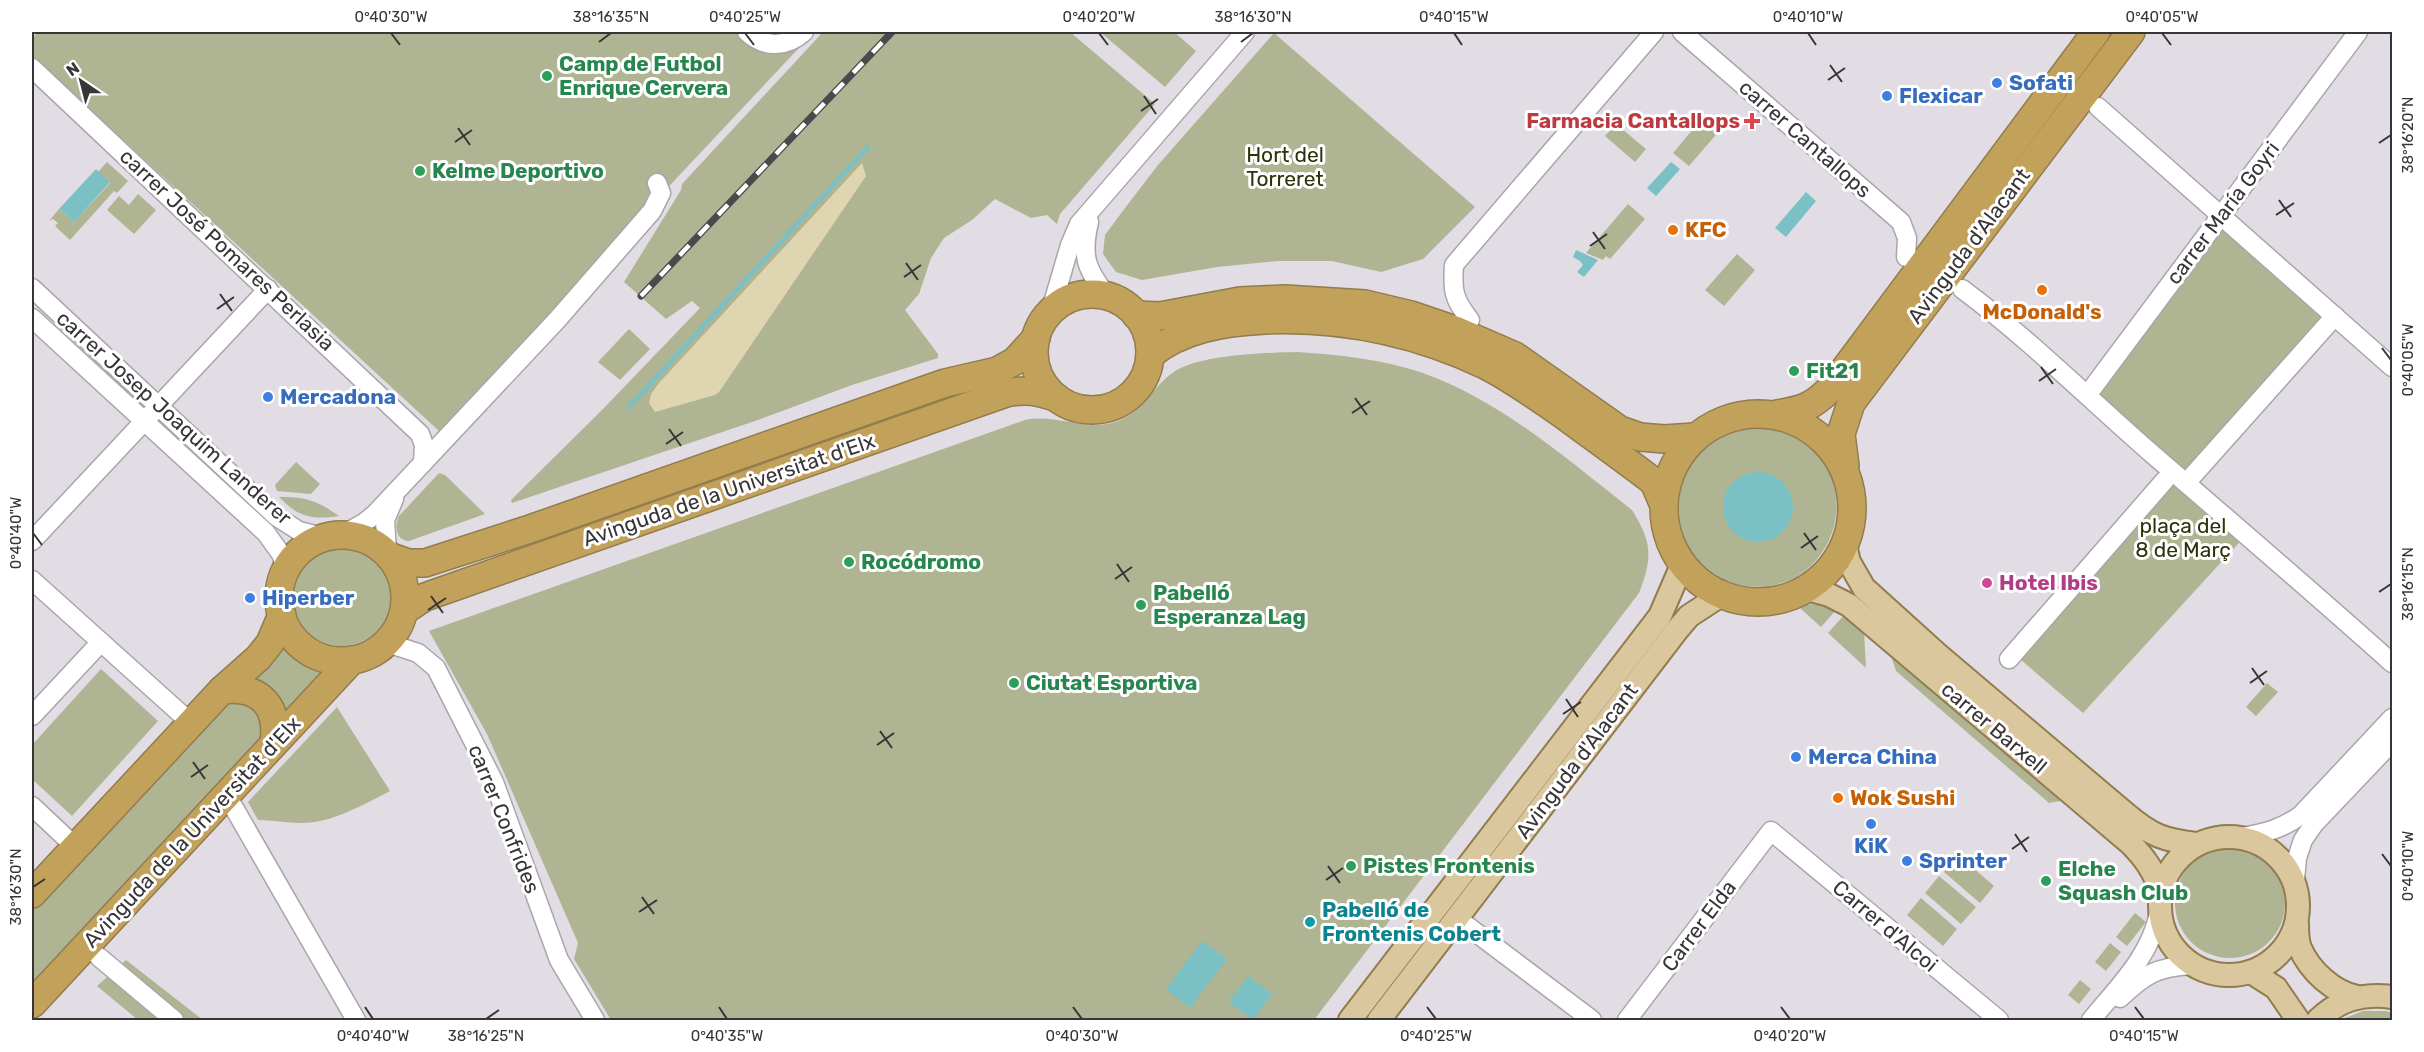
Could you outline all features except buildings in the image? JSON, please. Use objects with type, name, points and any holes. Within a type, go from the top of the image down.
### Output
[{"type":"highway","name":"Avinguda d'Alacant","points":[[1777,414],[1804,409],[1818,401],[1830,389],[2096,32]]},
{"type":"highway","name":"Avinguda d'Alacant","points":[[1846,473],[1841,434],[1851,403],[2131,32]]},
{"type":"highway","points":[[1080,296],[1107,296],[1123,303],[1136,315],[1147,334],[1150,356],[1144,377],[1130,395],[1111,407],[1088,410],[1066,404],[1046,388],[1035,360],[1036,338],[1041,325],[1050,313],[1064,302],[1080,296]]},
{"type":"highway","points":[[1136,315],[1160,316],[1240,301],[1284,299],[1365,304],[1411,315],[1515,357],[1620,430],[1640,437],[1664,439],[1694,437]]},
{"type":"highway","points":[[1150,356],[1167,341],[1181,334],[1253,321],[1328,321],[1407,334],[1486,366],[1525,388],[1654,482],[1663,503]]},
{"type":"highway","name":"Avinguda de la Universitat d'Elx","points":[[389,555],[408,563],[425,563],[530,529],[945,383],[997,371],[1015,361],[1036,338]]},
{"type":"highway","name":"Avinguda de la Universitat d'Elx","points":[[405,610],[426,597],[1006,393],[1021,389],[1037,390],[1057,398]]},
{"type":"highway","points":[[1750,413],[1777,414],[1810,428],[1827,442],[1846,473],[1853,508],[1845,545],[1828,571],[1807,589],[1776,600],[1744,602],[1718,597],[1682,565],[1666,533],[1663,503],[1668,477],[1679,454],[1694,437],[1720,420],[1750,413]]},
{"type":"highway","points":[[333,536],[367,539],[389,555],[403,577],[406,593],[405,610],[395,633],[387,643],[365,657],[352,660],[322,657],[308,651],[296,641],[287,629],[282,615],[279,591],[286,568],[296,555],[308,544],[333,536]]},
{"type":"highway","points":[[32,894],[222,690],[264,650],[270,643],[282,615]]},
{"type":"highway","name":"Avinguda de la Universitat d'Elx","points":[[32,1004],[352,660]]},
{"type":"highway","points":[[222,690],[243,689],[262,698],[272,711],[276,727],[274,743]]},
{"type":"main road","name":"carrer Barxell","points":[[1845,545],[1849,562],[1864,588],[1937,654],[2139,826],[2166,840],[2196,844]]},
{"type":"main road","name":"Avinguda d'Alacant","points":[[1350,1020],[1660,616],[1682,565]]},
{"type":"main road","name":"carrer Barxell","points":[[1807,589],[1829,595],[1849,605],[2130,843],[2145,858],[2155,873],[2160,903]]},
{"type":"main road","name":"Avinguda d'Alacant","points":[[1379,1020],[1677,630],[1689,616],[1718,597]]},
{"type":"main road","points":[[2297,924],[2289,942],[2273,959],[2251,972],[2237,975],[2215,974],[2192,965],[2169,941],[2160,903],[2165,879],[2176,860],[2196,844],[2221,836],[2242,837],[2269,848],[2276,853],[2295,880],[2299,903],[2297,924],[2299,947],[2310,963],[2336,990],[2357,997]]},
{"type":"main road","points":[[2251,972],[2276,988],[2298,1020]]},
{"type":"main road","points":[[2318,1020],[2341,1003],[2357,997],[2376,995],[2392,997]]},
{"type":"street","points":[[747,32],[765,45],[785,43],[804,32]]},
{"type":"street","points":[[1050,313],[1070,245],[1079,224],[1245,32]]},
{"type":"street","points":[[1470,320],[1458,305],[1452,288],[1454,265],[1654,32]]},
{"type":"street","name":"carrer Cantallops","points":[[1682,32],[1901,222],[1907,238],[1906,257]]},
{"type":"street","name":"carrer María Goyri","points":[[2088,394],[2358,32]]},
{"type":"street","name":"carrer José Pomares Perlasia","points":[[32,68],[420,434]]},
{"type":"street","points":[[2098,107],[2392,367]]},
{"type":"street","points":[[333,536],[364,523],[375,514],[448,439],[557,320],[652,211],[661,193],[657,183]]},
{"type":"street","points":[[1092,208],[1084,242],[1086,262],[1095,280],[1107,296]]},
{"type":"street","name":"carrer Josep Joaquim Landerer","points":[[32,288],[277,517],[300,531],[333,536]]},
{"type":"street","points":[[32,541],[268,289]]},
{"type":"street","points":[[1962,289],[2088,394],[2157,458],[2392,663]]},
{"type":"street","points":[[2187,482],[2335,316]]},
{"type":"street","name":"carrer Josep Joaquim Landerer","points":[[32,318],[145,420],[271,539],[281,554],[286,568]]},
{"type":"street","points":[[420,434],[431,438],[448,439]]},
{"type":"street","points":[[389,555],[385,519],[395,497],[418,468],[424,445],[420,434]]},
{"type":"street","points":[[2009,659],[2165,480]]},
{"type":"street","points":[[32,580],[191,723]]},
{"type":"street","points":[[32,716],[101,642]]},
{"type":"street","name":"carrer Confrides","points":[[387,643],[418,652],[436,668],[494,782],[559,960],[595,1020]]},
{"type":"street","points":[[2242,837],[2267,833],[2285,826],[2301,815],[2392,718]]},
{"type":"street","points":[[2295,880],[2297,858],[2303,840],[2314,824],[2392,742]]},
{"type":"street","points":[[226,794],[356,1020]]},
{"type":"street","points":[[32,806],[67,839]]},
{"type":"street","name":"Carrer Elda","points":[[1627,1020],[1770,831]]},
{"type":"street","name":"Carrer d'Alcoi","points":[[1770,831],[1999,1020]]},
{"type":"street","points":[[2091,1020],[2148,948],[2155,933],[2160,903]]},
{"type":"street","points":[[1458,919],[1592,1020]]},
{"type":"street","points":[[99,957],[174,1020]]},
{"type":"street","points":[[2097,1020],[2136,983],[2155,970],[2192,965]]},
{"type":"green space","name":"Kelme Deportivo","points":[[38,32],[814,32],[439,431],[32,56],[32,39]]},
{"type":"green space","points":[[823,32],[1070,32],[1155,104],[1060,214],[1057,224],[1047,215],[1031,218],[995,199],[972,220],[944,238],[931,258],[919,294],[905,310],[938,354],[938,358],[852,385],[755,421],[512,503],[511,500],[700,308],[692,301],[666,319],[624,282],[681,190],[682,184]]},
{"type":"green space","points":[[1100,32],[1174,32],[1196,51],[1165,87]]},
{"type":"green space","name":"Hort del Torreret","points":[[1274,33],[1475,207],[1423,259],[1381,272],[1332,261],[1278,261],[1217,267],[1142,280],[1116,272],[1103,254],[1105,235],[1158,165]]},
{"type":"green space","points":[[1704,116],[1720,130],[1689,166],[1673,153]]},
{"type":"green space","points":[[1616,124],[1646,149],[1635,162],[1605,136]]},
{"type":"green space","points":[[107,162],[128,181],[117,193],[114,191],[70,240],[55,226],[58,223],[53,219],[49,221],[59,209],[74,222],[110,183],[98,172]]},
{"type":"green space","points":[[138,194],[156,210],[134,234],[107,210],[119,196],[129,205]]},
{"type":"green space","points":[[1628,204],[1645,219],[1610,259],[1606,256],[1603,260],[1586,253]]},
{"type":"green space","name":"plaça del 8 de Març","points":[[2221,216],[2335,316],[2187,482],[2247,534],[2083,713],[2021,660],[2178,476],[2088,394]]},
{"type":"green space","points":[[1737,254],[1755,270],[1724,306],[1705,290]]},
{"type":"green space","points":[[629,329],[650,349],[620,380],[598,362]]},
{"type":"green space","name":"Ciutat Esportiva","points":[[1297,352],[1361,358],[1408,368],[1452,385],[1479,399],[1532,433],[1632,510],[1644,531],[1648,550],[1647,569],[1639,593],[1314,1020],[611,1020],[574,959],[578,943],[487,734],[429,631],[1025,420],[1047,419],[1101,425],[1122,420],[1137,409],[1171,374],[1197,362],[1231,356]]},
{"type":"green space","points":[[1761,427],[1791,435],[1807,444],[1824,462],[1834,483],[1837,505],[1834,528],[1825,548],[1811,566],[1791,579],[1768,586],[1749,586],[1725,580],[1697,558],[1683,533],[1679,502],[1687,472],[1695,458],[1706,447],[1719,437],[1734,431]]},
{"type":"green space","points":[[296,462],[320,484],[311,494],[277,491],[275,485]]},
{"type":"green space","points":[[439,473],[445,475],[485,514],[409,541],[401,538],[397,532],[399,516]]},
{"type":"green space","points":[[279,497],[310,500],[339,516],[320,518],[306,516]]},
{"type":"green space","points":[[342,548],[361,552],[377,562],[387,578],[391,597],[387,616],[377,632],[361,642],[342,646],[323,642],[307,632],[297,616],[293,597],[297,578],[307,562],[323,552]]},
{"type":"green space","points":[[1811,604],[1837,609],[1821,627],[1799,607]]},
{"type":"green space","points":[[1844,615],[1864,631],[1866,668],[1828,633]]},
{"type":"green space","points":[[281,639],[307,661],[331,670],[287,719],[247,679]]},
{"type":"green space","points":[[1889,650],[2065,800],[2049,803],[1896,671]]},
{"type":"green space","points":[[101,669],[158,721],[72,816],[32,779],[32,745]]},
{"type":"green space","points":[[2267,683],[2278,692],[2256,716],[2246,707]]},
{"type":"green space","points":[[225,698],[268,710],[269,738],[32,996],[32,907]]},
{"type":"green space","points":[[337,707],[390,791],[336,817],[324,820],[301,823],[258,820],[248,802]]},
{"type":"green space","points":[[2230,848],[2251,852],[2269,864],[2281,882],[2285,903],[2281,924],[2269,942],[2251,954],[2230,958],[2209,954],[2191,942],[2179,924],[2175,903],[2179,882],[2191,864],[2209,852]]},
{"type":"green space","points":[[1958,855],[1994,886],[1980,903],[1944,872]]},
{"type":"green space","points":[[1939,876],[1976,907],[1961,924],[1925,893]]},
{"type":"green space","points":[[1921,898],[1957,929],[1943,946],[1907,915]]},
{"type":"green space","points":[[2135,913],[2146,922],[2127,946],[2116,937]]},
{"type":"green space","points":[[2110,943],[2121,952],[2106,971],[2095,962]]},
{"type":"green space","points":[[126,960],[203,1020],[138,1020],[97,986]]},
{"type":"green space","points":[[2080,980],[2091,989],[2079,1004],[2068,995]]},
{"type":"green space","points":[[2363,1011],[2386,1011],[2392,1013],[2392,1020],[2340,1020]]},
{"type":"sand","points":[[862,163],[866,176],[719,392],[655,412],[649,403],[651,394],[659,383]]},
{"type":"water","points":[[1671,162],[1680,169],[1656,196],[1647,188]]},
{"type":"water","points":[[96,169],[110,182],[74,222],[59,209]]},
{"type":"water","points":[[1806,192],[1816,201],[1786,237],[1775,228]]},
{"type":"water","points":[[1576,250],[1598,260],[1584,277],[1577,272],[1583,265],[1573,257]]},
{"type":"water","points":[[1751,472],[1765,472],[1778,478],[1787,487],[1793,500],[1791,520],[1783,532],[1765,542],[1751,542],[1738,536],[1729,527],[1723,514],[1723,500],[1729,487],[1738,478]]},
{"type":"water","points":[[1202,941],[1227,959],[1190,1008],[1166,989]]},
{"type":"water","points":[[1248,976],[1272,994],[1253,1020],[1229,1002]]},
{"type":"waterway","points":[[629,407],[868,147]]},
{"type":"railway","points":[[641,296],[892,32]]},
{"type":"place","name":"Camp de Futbol Enrique Cervera","points":[[547,76]]},
{"type":"place","name":"Sofati","points":[[1997,83]]},
{"type":"place","name":"Flexicar","points":[[1887,96]]},
{"type":"place","name":"Farmacia Cantallops","points":[[1752,121]]},
{"type":"place","name":"Kelme Deportivo","points":[[420,171]]},
{"type":"place","name":"KFC","points":[[1673,230]]},
{"type":"place","name":"McDonald's","points":[[2042,290]]},
{"type":"place","name":"Fit21","points":[[1794,371]]},
{"type":"place","name":"Mercadona","points":[[268,397]]},
{"type":"place","name":"Rocódromo","points":[[849,562]]},
{"type":"place","name":"Hotel Ibis","points":[[1987,583]]},
{"type":"place","name":"Hiperber","points":[[250,598]]},
{"type":"place","name":"Pabelló Esperanza Lag","points":[[1141,605]]},
{"type":"place","name":"Ciutat Esportiva","points":[[1014,683]]},
{"type":"place","name":"Merca China","points":[[1796,757]]},
{"type":"place","name":"Wok Sushi","points":[[1838,798]]},
{"type":"place","name":"KiK","points":[[1871,824]]},
{"type":"place","name":"Sprinter","points":[[1907,861]]},
{"type":"place","name":"Pistes Frontenis","points":[[1351,866]]},
{"type":"place","name":"Elche Squash Club","points":[[2046,881]]},
{"type":"place","name":"Pabelló de Frontenis Cobert","points":[[1310,922]]}]
